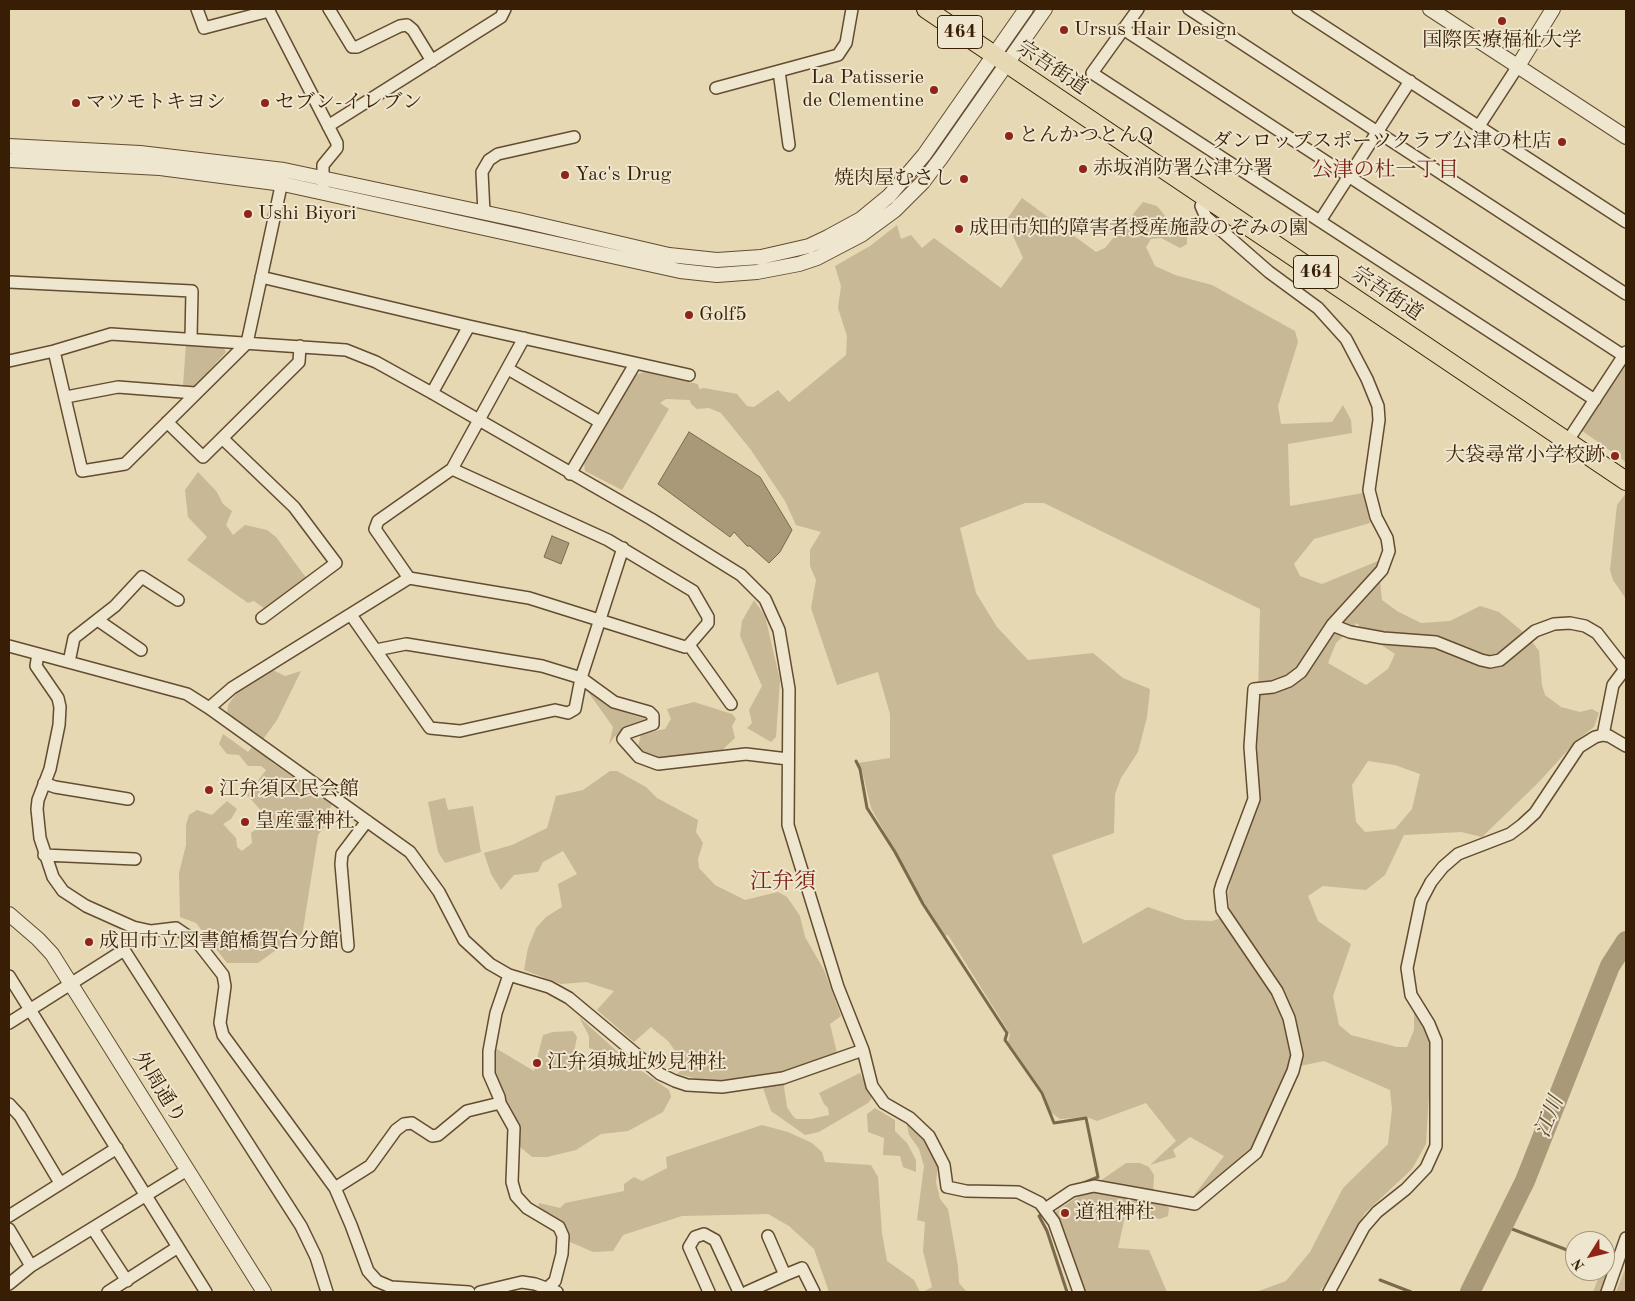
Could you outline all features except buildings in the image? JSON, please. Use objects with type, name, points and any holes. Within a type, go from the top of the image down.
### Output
[{"type":"highway","name":"宗吾街道","points":[[926,9],[1626,481]]},
{"type":"street","points":[[197,9],[204,28],[269,10],[337,144],[337,148],[322,165],[323,184]]},
{"type":"street","points":[[329,9],[352,47],[358,47],[400,26],[407,26],[413,30],[432,60]]},
{"type":"street","points":[[328,126],[501,17],[505,9]]},
{"type":"street","points":[[716,88],[834,57],[842,52],[846,43],[852,9]]},
{"type":"street","points":[[323,184],[680,271],[734,274],[778,269],[817,258],[861,235],[895,210],[922,182],[1000,59],[1026,9]]},
{"type":"street","points":[[9,146],[140,153],[484,213],[692,259],[724,260],[761,257],[809,246],[861,219],[889,196],[924,156],[1000,59],[1045,9]]},
{"type":"street","points":[[1138,9],[1092,73],[1595,400]]},
{"type":"street","points":[[1189,9],[1626,294]]},
{"type":"street","points":[[1298,9],[1626,222]]},
{"type":"street","points":[[1430,9],[1626,137]]},
{"type":"street","points":[[1479,126],[1553,9]]},
{"type":"street","points":[[1123,30],[1625,354],[1567,442]]},
{"type":"street","points":[[779,71],[789,145]]},
{"type":"street","points":[[1320,220],[1410,81]]},
{"type":"street","points":[[484,213],[482,172],[489,160],[498,154],[574,137]]},
{"type":"street","points":[[9,160],[283,177]]},
{"type":"street","points":[[54,351],[82,471],[125,464],[247,343],[283,177]]},
{"type":"street","points":[[1044,1209],[1072,1191],[1094,1186],[1195,1204],[1248,1161],[1256,1153],[1263,1140],[1293,1071],[1297,1055],[1296,1042],[1289,1018],[1277,991],[1222,910],[1220,891],[1254,800],[1250,747],[1254,689],[1273,687],[1290,681],[1301,672],[1332,626],[1382,570],[1389,551],[1387,538],[1376,517],[1369,490],[1379,420],[1378,406],[1346,339],[1318,308],[1269,272],[1206,217],[1201,206],[1205,197]]},
{"type":"street","points":[[261,276],[469,326],[635,364],[689,374]]},
{"type":"street","points":[[9,282],[192,291],[191,338]]},
{"type":"street","points":[[432,393],[469,326]]},
{"type":"street","points":[[9,361],[54,351],[111,334],[346,350],[366,357],[432,393],[741,575],[765,599],[778,630],[789,689],[787,813],[791,838],[840,996],[863,1050],[872,1086],[884,1103],[921,1127],[936,1146],[944,1165],[946,1187],[966,1191],[1018,1192],[1040,1203],[1054,1222],[1079,1292]]},
{"type":"street","points":[[410,578],[375,530],[378,521],[452,469],[524,338]]},
{"type":"street","points":[[167,422],[203,457],[299,362],[300,346]]},
{"type":"street","points":[[570,474],[635,364]]},
{"type":"street","points":[[508,369],[600,422]]},
{"type":"street","points":[[66,397],[118,387],[195,394]]},
{"type":"street","points":[[222,438],[294,506],[336,563],[262,618]]},
{"type":"street","points":[[209,708],[232,688],[410,578],[529,598],[684,647],[689,645],[708,623],[708,617],[693,591],[623,548],[452,469]]},
{"type":"street","points":[[351,615],[430,728],[460,731],[555,710],[568,713],[575,709],[581,678],[623,548]]},
{"type":"street","points":[[69,662],[74,638],[99,621],[142,577],[178,600]]},
{"type":"street","points":[[99,621],[141,650]]},
{"type":"street","points":[[1332,626],[1350,632],[1383,638],[1436,642],[1490,662],[1500,660],[1535,631],[1554,624],[1570,623],[1585,626],[1598,634],[1625,670],[1613,685],[1603,735]]},
{"type":"street","points":[[376,650],[406,644],[542,666],[581,678],[614,702],[649,712],[653,716],[653,724],[624,735],[625,743],[639,757],[658,764],[746,754],[788,759]]},
{"type":"street","points":[[689,645],[731,704]]},
{"type":"street","points":[[9,646],[187,694],[209,708],[410,852],[440,892],[464,940],[490,964],[509,975],[549,987],[569,998],[660,1074],[687,1085],[722,1087],[783,1078],[863,1050]]},
{"type":"street","points":[[38,654],[36,666],[58,698],[60,707],[60,725],[50,769],[37,809],[44,855],[53,877],[63,891],[76,902],[133,927],[151,931],[176,928],[198,943],[223,975],[225,986],[220,1023],[223,1034],[335,1188],[351,1224],[365,1264],[377,1281],[391,1287],[469,1292]]},
{"type":"street","points":[[1329,1292],[1364,1227],[1377,1212],[1406,1189],[1426,1168],[1436,1146],[1436,1041],[1429,1024],[1411,995],[1407,982],[1407,968],[1425,893],[1436,874],[1458,854],[1510,834],[1535,813],[1579,747],[1595,737],[1603,735],[1609,736],[1626,746]]},
{"type":"street","points":[[44,783],[55,788],[128,799]]},
{"type":"street","points":[[348,946],[340,864],[342,854],[367,821]]},
{"type":"street","points":[[44,855],[135,859]]},
{"type":"street","name":"外周通り","points":[[9,914],[52,954],[264,1292]]},
{"type":"street","points":[[9,1023],[124,950],[301,1226],[316,1257],[327,1292]]},
{"type":"street","points":[[480,1292],[522,1282],[549,1291],[555,1281],[562,1254],[563,1236],[559,1227],[527,1208],[516,1196],[512,1182],[514,1128],[500,1103],[489,1074],[489,1051],[496,1013],[509,975]]},
{"type":"street","points":[[9,976],[31,1008],[206,1292]]},
{"type":"street","points":[[335,1188],[370,1166],[396,1130],[404,1124],[412,1123],[432,1136],[438,1135],[467,1111],[500,1103]]},
{"type":"street","points":[[9,1104],[20,1116],[60,1183]]},
{"type":"street","points":[[9,1216],[117,1148]]},
{"type":"street","points":[[9,1284],[31,1266],[187,1170]]},
{"type":"street","points":[[9,1228],[31,1266]]},
{"type":"street","points":[[93,1229],[127,1285]]},
{"type":"street","points":[[709,1292],[689,1247],[695,1237],[704,1234],[716,1240],[739,1292]]},
{"type":"street","points":[[768,1236],[785,1275]]},
{"type":"street","points":[[1607,1292],[1626,1238]]},
{"type":"street","points":[[108,1292],[127,1285],[178,1247]]},
{"type":"street","points":[[747,1292],[763,1289],[785,1275],[802,1268],[814,1292]]},
{"type":"shaded area","points":[[1022,198],[1096,252],[1105,248],[1143,202],[1157,206],[1170,222],[1187,232],[1187,244],[1180,248],[1161,238],[1151,239],[1146,247],[1155,266],[1175,275],[1212,285],[1295,331],[1298,342],[1278,406],[1281,424],[1332,422],[1343,405],[1351,420],[1352,433],[1288,444],[1290,506],[1363,493],[1370,523],[1314,539],[1294,564],[1300,576],[1322,584],[1378,561],[1382,600],[1397,611],[1421,623],[1450,621],[1480,606],[1499,612],[1528,636],[1539,651],[1542,685],[1545,695],[1561,707],[1580,712],[1592,709],[1599,713],[1594,727],[1577,740],[1539,782],[1482,837],[1461,832],[1404,835],[1385,875],[1366,890],[1323,886],[1308,896],[1318,921],[1351,944],[1333,996],[1339,1025],[1351,1035],[1397,1047],[1407,1047],[1414,1030],[1414,1009],[1432,1041],[1426,1144],[1412,1169],[1365,1213],[1328,1281],[1319,1292],[1256,1292],[1286,1281],[1310,1252],[1343,1188],[1388,1144],[1392,1109],[1390,1090],[1324,1061],[1300,1066],[1257,1147],[1195,1201],[1195,1194],[1224,1156],[1190,1137],[1173,1150],[1176,1157],[1150,1165],[1176,1141],[1146,1103],[1097,1121],[1087,1117],[1060,1119],[1050,1112],[1044,1093],[1008,1042],[1010,1034],[948,935],[944,936],[871,808],[862,770],[858,763],[890,758],[890,714],[878,672],[837,685],[811,608],[816,580],[810,566],[810,550],[821,532],[796,525],[785,501],[751,450],[721,413],[709,408],[697,409],[691,404],[690,400],[666,399],[660,403],[669,409],[622,490],[585,471],[584,462],[636,375],[644,372],[698,384],[699,389],[704,388],[737,394],[747,406],[754,407],[778,390],[789,402],[846,355],[847,336],[838,308],[841,286],[835,266],[870,246],[897,225],[901,239],[911,235],[922,248],[934,238],[1001,288],[1023,258],[1009,227],[1004,223]],"holes":[[[1025,503],[1044,503],[1260,609],[1258,697],[1253,748],[1257,805],[1237,851],[1228,893],[1230,915],[1212,921],[1185,920],[1148,907],[1083,944],[1052,855],[1114,833],[1115,794],[1121,778],[1138,752],[1147,717],[1150,689],[1123,678],[1093,653],[1028,660],[997,627],[976,593],[960,528]],[[1357,623],[1365,634],[1395,654],[1388,669],[1366,685],[1328,663],[1336,643]],[[1368,761],[1395,765],[1420,774],[1412,809],[1395,829],[1365,832],[1356,822],[1352,785]]]},
{"type":"shaded area","points":[[186,344],[223,347],[226,352],[194,387],[183,386]]},
{"type":"shaded area","points":[[1626,361],[1626,462],[1581,430]]},
{"type":"shaded area","points":[[689,432],[760,477],[792,530],[780,552],[769,563],[750,546],[747,546],[734,532],[730,537],[658,484]]},
{"type":"shaded area","points":[[198,472],[217,492],[223,504],[232,511],[226,525],[233,535],[245,525],[267,530],[276,537],[307,579],[265,609],[254,601],[248,603],[187,560],[207,537],[188,517],[185,490]]},
{"type":"shaded area","points":[[1626,493],[1626,599],[1613,580],[1610,570],[1617,505]]},
{"type":"shaded area","points":[[552,536],[569,543],[561,564],[544,557]]},
{"type":"shaded area","points":[[754,600],[765,616],[780,680],[776,737],[771,742],[747,728],[752,723],[749,710],[762,686],[740,636],[742,621]]},
{"type":"shaded area","points":[[273,670],[285,676],[301,671],[277,720],[264,738],[260,738],[227,715],[228,705],[238,691]]},
{"type":"shaded area","points":[[586,689],[612,708],[648,720],[624,730],[614,737],[609,745],[613,727]]},
{"type":"shaded area","points":[[694,702],[732,714],[736,719],[732,726],[735,738],[717,755],[657,760],[637,751],[641,734],[665,729],[671,719],[667,709]]},
{"type":"shaded area","points":[[223,734],[248,752],[254,745],[274,764],[332,803],[325,826],[318,835],[302,936],[276,950],[258,963],[227,963],[196,923],[180,917],[179,873],[186,845],[186,825],[189,815],[197,810],[212,815],[227,801],[237,809],[231,819],[223,824],[236,838],[237,847],[242,851],[252,843],[251,833],[259,827],[265,815],[247,795],[266,770],[261,766],[248,766],[239,755],[227,754],[219,744]]},
{"type":"shaded area","points":[[610,771],[617,771],[646,787],[657,798],[698,820],[696,832],[703,843],[698,859],[699,868],[715,885],[745,900],[778,892],[787,897],[800,916],[805,937],[824,970],[841,1016],[830,1024],[837,1053],[787,1071],[784,1087],[787,1107],[792,1115],[796,1119],[811,1119],[829,1115],[828,1108],[819,1093],[860,1073],[872,1098],[868,1103],[819,1132],[805,1135],[771,1111],[762,1085],[707,1081],[677,1074],[686,1066],[668,1041],[651,1027],[634,1042],[597,1010],[614,991],[586,982],[561,984],[524,970],[528,948],[536,928],[546,917],[562,907],[558,884],[577,874],[563,851],[543,862],[538,872],[514,875],[501,890],[491,874],[484,853],[512,845],[547,828],[556,796],[583,790]]},
{"type":"shaded area","points":[[445,798],[448,810],[473,806],[481,852],[445,863],[438,852],[428,802]]},
{"type":"shaded area","points":[[579,1017],[630,1063],[669,1090],[671,1097],[663,1112],[628,1131],[601,1134],[576,1150],[547,1157],[532,1157],[519,1146],[491,1066],[493,1051],[497,1049],[534,1071],[543,1035],[553,1032],[573,1031],[577,1037],[572,1063],[599,1071],[603,1053],[589,1048],[589,1036]]},
{"type":"shaded area","points":[[875,1108],[895,1120],[895,1131],[907,1143],[916,1160],[916,1172],[903,1167],[900,1156],[883,1155],[884,1138],[868,1132],[867,1114]]},
{"type":"shaded area","points":[[762,1125],[788,1132],[812,1143],[822,1152],[825,1162],[871,1165],[878,1177],[882,1233],[887,1261],[914,1280],[920,1292],[829,1292],[814,1249],[789,1226],[768,1214],[682,1216],[623,1235],[613,1251],[593,1252],[568,1241],[538,1209],[539,1203],[560,1208],[565,1203],[624,1191],[624,1184],[634,1177],[642,1181],[667,1168],[666,1157]]},
{"type":"shaded area","points":[[907,1125],[923,1136],[938,1164],[936,1182],[940,1199],[948,1209],[958,1266],[959,1283],[967,1292],[923,1292],[932,1287],[923,1251],[925,1222],[917,1220],[924,1166],[919,1149],[909,1135]]},
{"type":"shaded area","points":[[1126,1163],[1140,1163],[1149,1167],[1154,1175],[1153,1195],[1169,1208],[1168,1216],[1160,1219],[1126,1212],[1118,1248],[1149,1250],[1167,1292],[1084,1292],[1054,1213]]},
{"type":"shaded area","points":[[1626,1267],[1626,1292],[1616,1292]]},
{"type":"shaded area","points":[[1597,1281],[1604,1281],[1600,1292],[1593,1292]]},
{"type":"waterway","points":[[856,761],[860,769],[867,808],[895,852],[923,904],[1007,1033],[1005,1040],[1042,1093],[1054,1123],[1086,1118],[1098,1177],[1081,1184]]},
{"type":"waterway","name":"江川","points":[[1470,1292],[1525,1181],[1610,966],[1626,941]]},
{"type":"waterway","points":[[1041,1215],[1039,1216],[1047,1231],[1067,1292]]},
{"type":"waterway","points":[[1512,1229],[1565,1249]]},
{"type":"waterway","points":[[1380,1280],[1411,1292]]},
{"type":"place","name":"国際医療福祉大学","points":[[1502,21]]},
{"type":"place","name":"Ursus Hair Design","points":[[1064,30]]},
{"type":"place","name":"La Patisserie de Clementine","points":[[934,90]]},
{"type":"place","name":"マツモトキヨシ","points":[[76,103]]},
{"type":"place","name":"セブン-イレブン","points":[[265,103]]},
{"type":"place","name":"とんかつとんQ","points":[[1009,136]]},
{"type":"place","name":"ダンロップスポーツクラブ公津の杜店","points":[[1562,142]]},
{"type":"place","name":"赤坂消防署公津分署","points":[[1083,169]]},
{"type":"place","name":"Yac's Drug","points":[[565,175]]},
{"type":"place","name":"焼肉屋むさし","points":[[964,179]]},
{"type":"place","name":"Ushi Biyori","points":[[248,214]]},
{"type":"place","name":"成田市知的障害者授産施設のぞみの園","points":[[959,229]]},
{"type":"place","name":"Golf5","points":[[689,315]]},
{"type":"place","name":"大袋尋常小学校跡","points":[[1615,456]]},
{"type":"place","name":"江弁須区民会館","points":[[209,790]]},
{"type":"place","name":"皇産霊神社","points":[[245,822]]},
{"type":"place","name":"成田市立図書館橋賀台分館","points":[[89,942]]},
{"type":"place","name":"江弁須城址妙見神社","points":[[537,1063]]},
{"type":"place","name":"道祖神社","points":[[1065,1213]]},
{"type":"district","name":"公津の杜一丁目","points":[[1385,170]]},
{"type":"district","name":"江弁須","points":[[783,882]]}]
